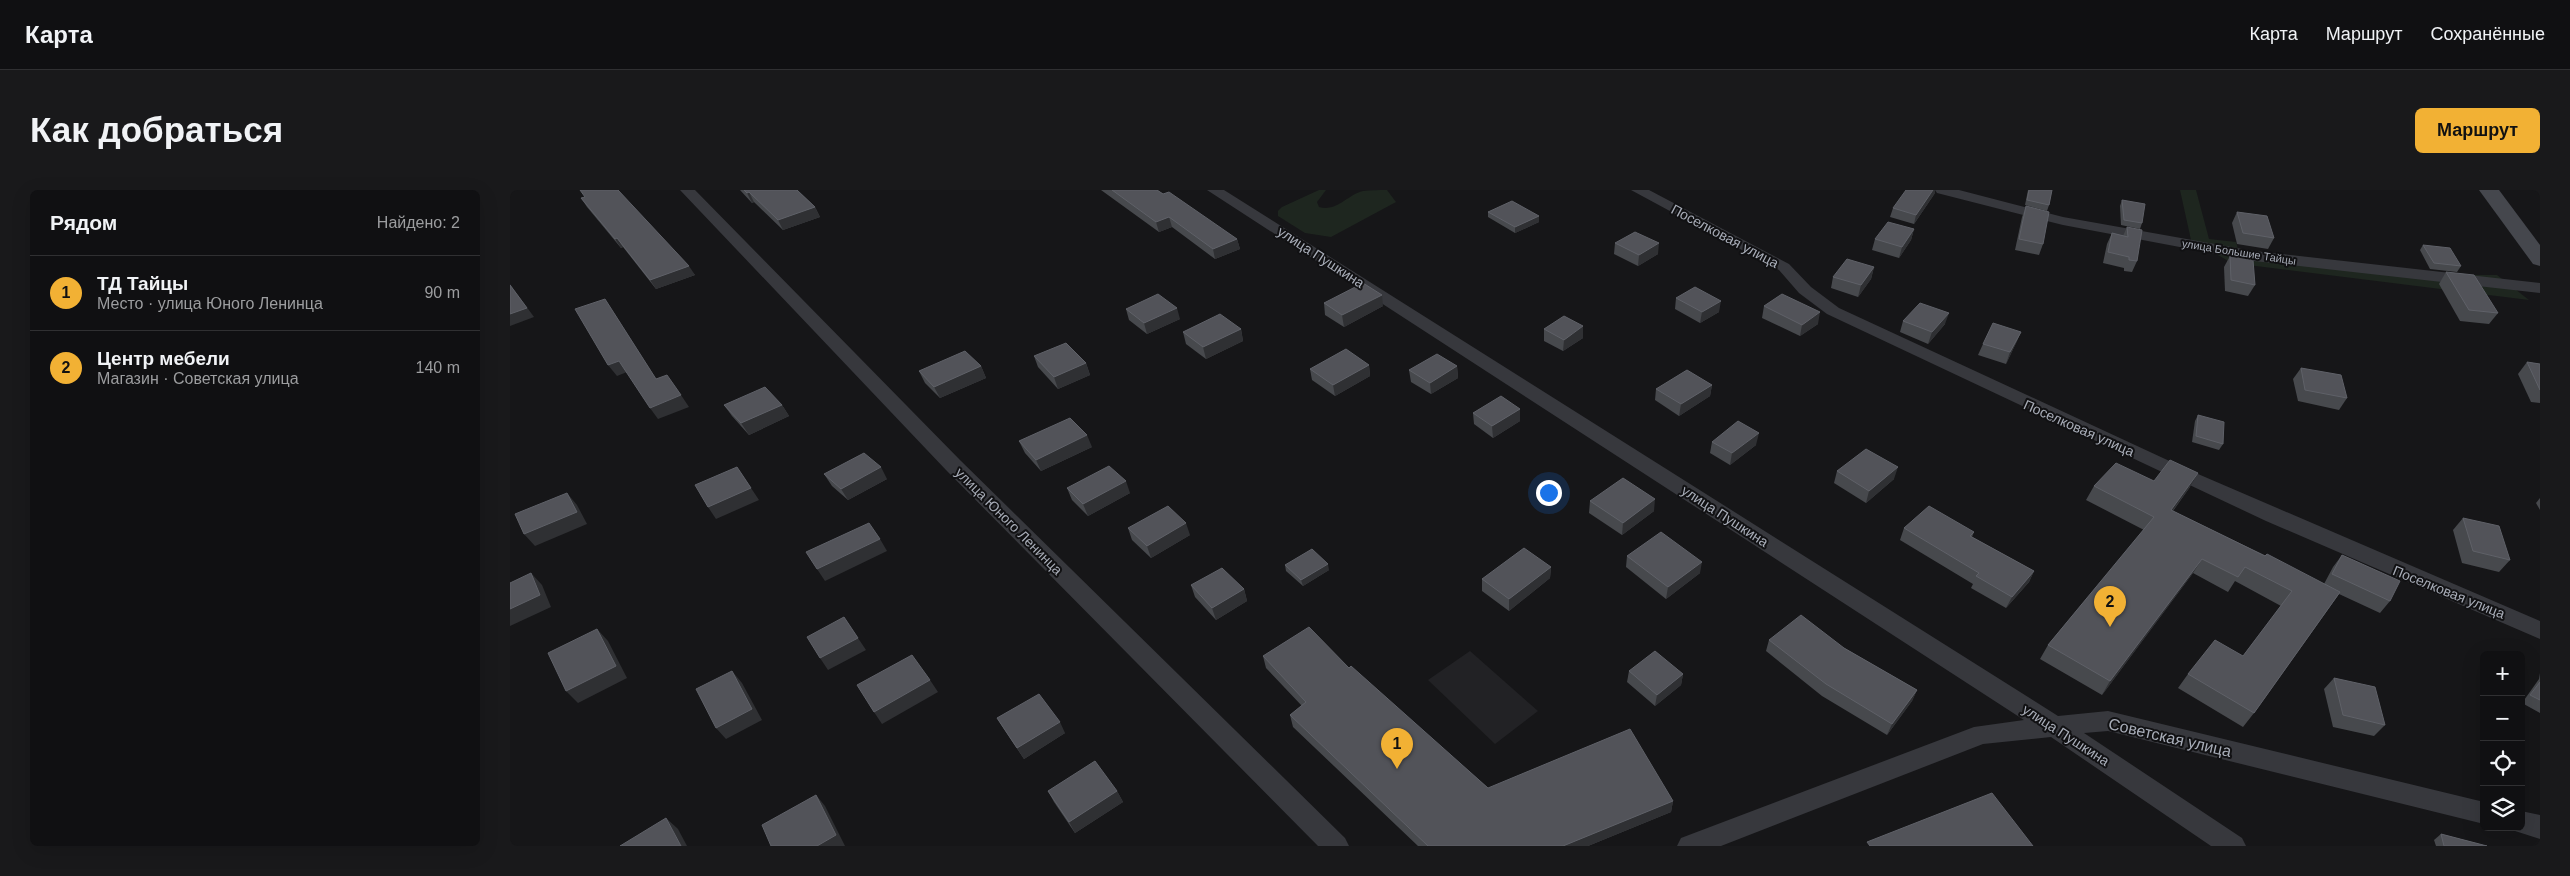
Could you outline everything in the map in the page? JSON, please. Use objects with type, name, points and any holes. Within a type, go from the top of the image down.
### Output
[{"type":"main road","points":[[2489,190],[2540,260]]},
{"type":"street","name":"улица Юного Ленинца","points":[[687,190],[953,465],[1336,846]]},
{"type":"street","name":"улица Пушкина","points":[[1214,190],[2052,725],[2233,846]]},
{"type":"street","name":"Поселковая улица","points":[[1638,190],[1784,267],[1805,290],[1833,312],[2034,408],[2383,566],[2540,630]]},
{"type":"street","name":"улица Большие Тайцы","points":[[1942,190],[2063,220],[2254,256],[2540,288]]},
{"type":"street","name":"Советская улица","points":[[1690,846],[1733,839],[1982,734],[2052,725],[2108,721],[2480,812]]},
{"type":"street","points":[[2525,823],[2540,827]]},
{"type":"shaded area","points":[[1319,190],[1326,190],[1317,202],[1319,207],[1325,208],[1337,205],[1357,193],[1369,190],[1387,190],[1396,202],[1331,237],[1305,233],[1278,216],[1278,211],[1282,207]]},
{"type":"shaded area","points":[[2180,190],[2196,190],[2209,239],[2236,242],[2238,249],[2453,275],[2497,275],[2529,300],[2232,263],[2191,240]]},
{"type":"shaded area","points":[[1470,651],[1538,711],[1495,744],[1428,680]]},
{"type":"building","points":[[580,190],[618,190],[689,266],[650,280],[617,238],[615,239],[581,198],[585,197]]},
{"type":"building","points":[[744,190],[797,190],[815,207],[778,220],[749,192],[747,193]]},
{"type":"building","points":[[1112,190],[1157,190],[1163,194],[1169,192],[1237,239],[1213,249],[1169,217],[1156,222]]},
{"type":"building","points":[[1906,190],[1933,190],[1916,215],[1893,208]]},
{"type":"building","points":[[2029,190],[2052,190],[2049,205],[2027,200]]},
{"type":"building","points":[[2122,200],[2145,204],[2142,223],[2124,220]]},
{"type":"building","points":[[1512,201],[1539,216],[1515,227],[1488,212]]},
{"type":"building","points":[[2026,206],[2049,212],[2043,244],[2019,239]]},
{"type":"building","points":[[2237,212],[2267,216],[2274,238],[2243,233]]},
{"type":"building","points":[[1888,222],[1914,229],[1902,247],[1875,239]]},
{"type":"building","points":[[2127,227],[2142,230],[2137,261],[2108,252],[2112,233],[2128,237]]},
{"type":"building","points":[[1635,232],[1659,243],[1639,255],[1615,243]]},
{"type":"building","points":[[2423,245],[2450,248],[2461,266],[2434,263]]},
{"type":"building","points":[[2230,256],[2253,260],[2255,285],[2231,280]]},
{"type":"building","points":[[1847,259],[1874,267],[1861,285],[1833,277]]},
{"type":"building","points":[[2446,272],[2474,275],[2498,313],[2469,310]]},
{"type":"building","points":[[1363,283],[1382,295],[1342,315],[1324,303]]},
{"type":"building","points":[[510,285],[527,308],[510,314]]},
{"type":"building","points":[[1695,287],[1721,301],[1702,312],[1676,298]]},
{"type":"building","points":[[1158,294],[1177,308],[1144,323],[1126,309]]},
{"type":"building","points":[[1782,294],[1820,312],[1802,325],[1764,306]]},
{"type":"building","points":[[605,299],[656,379],[667,375],[681,395],[650,408],[619,361],[608,365],[575,309]]},
{"type":"building","points":[[1920,303],[1949,313],[1932,332],[1903,321]]},
{"type":"building","points":[[1220,314],[1241,329],[1203,347],[1183,332]]},
{"type":"building","points":[[1564,316],[1583,326],[1564,340],[1544,329]]},
{"type":"building","points":[[1993,323],[2021,332],[2010,352],[1983,344]]},
{"type":"building","points":[[1066,343],[1086,363],[1054,377],[1034,356]]},
{"type":"building","points":[[1346,349],[1369,365],[1333,385],[1310,369]]},
{"type":"building","points":[[965,351],[981,366],[934,387],[919,371]]},
{"type":"building","points":[[1437,354],[1457,366],[1430,383],[1409,370]]},
{"type":"building","points":[[2527,362],[2540,364],[2540,390]]},
{"type":"building","points":[[2301,368],[2341,375],[2347,398],[2305,390]]},
{"type":"building","points":[[1687,370],[1712,385],[1681,404],[1656,389]]},
{"type":"building","points":[[765,387],[782,405],[741,423],[724,405]]},
{"type":"building","points":[[1501,396],[1520,409],[1492,426],[1473,413]]},
{"type":"building","points":[[2198,415],[2224,422],[2223,444],[2196,436]]},
{"type":"building","points":[[1070,418],[1087,435],[1036,460],[1019,441]]},
{"type":"building","points":[[1738,421],[1759,433],[1732,453],[1712,442]]},
{"type":"building","points":[[1866,449],[1898,467],[1869,491],[1837,471]]},
{"type":"building","points":[[864,453],[881,467],[841,489],[824,474]]},
{"type":"building","points":[[2170,460],[2198,473],[2171,510],[2265,556],[2267,554],[2340,592],[2254,713],[2188,674],[2215,640],[2243,656],[2292,591],[2245,567],[2238,577],[2202,559],[2110,681],[2048,645],[2154,517],[2094,486],[2116,463],[2154,481]]},
{"type":"building","points":[[1109,466],[1126,481],[1083,504],[1067,488]]},
{"type":"building","points":[[737,467],[751,488],[708,507],[695,485]]},
{"type":"building","points":[[1623,478],[1655,499],[1623,523],[1590,501]]},
{"type":"building","points":[[567,493],[577,512],[524,534],[515,514]]},
{"type":"building","points":[[1168,506],[1186,523],[1147,546],[1128,528]]},
{"type":"building","points":[[1929,506],[1974,532],[1970,536],[2034,571],[2012,597],[1976,576],[1979,573],[1904,528]]},
{"type":"building","points":[[2463,518],[2499,526],[2510,560],[2473,551]]},
{"type":"building","points":[[869,523],[880,539],[817,569],[806,552]]},
{"type":"building","points":[[1661,532],[1702,562],[1668,587],[1627,556]]},
{"type":"building","points":[[1524,548],[1551,567],[1509,599],[1482,579]]},
{"type":"building","points":[[1312,549],[1328,564],[1301,580],[1285,565]]},
{"type":"building","points":[[2342,555],[2400,581],[2390,601],[2332,574]]},
{"type":"building","points":[[1222,568],[1244,589],[1212,608],[1191,585]]},
{"type":"building","points":[[531,573],[540,595],[510,609],[510,583]]},
{"type":"building","points":[[1801,615],[1844,648],[1917,690],[1892,724],[1826,684],[1769,640]]},
{"type":"building","points":[[844,617],[858,638],[820,658],[807,637]]},
{"type":"building","points":[[1309,627],[1349,668],[1351,666],[1488,788],[1630,729],[1673,801],[1563,846],[1428,846],[1290,715],[1306,702],[1263,656]]},
{"type":"building","points":[[597,629],[616,666],[566,691],[548,653]]},
{"type":"building","points":[[1655,651],[1683,674],[1657,695],[1629,671]]},
{"type":"building","points":[[912,655],[930,680],[874,712],[857,685]]},
{"type":"building","points":[[732,671],[752,709],[716,728],[696,689]]},
{"type":"building","points":[[2334,678],[2375,687],[2385,725],[2343,715]]},
{"type":"building","points":[[2540,682],[2540,700],[2530,695]]},
{"type":"building","points":[[1039,694],[1060,722],[1017,748],[997,718]]},
{"type":"building","points":[[1095,761],[1117,791],[1069,822],[1048,791]]},
{"type":"building","points":[[1992,793],[2033,846],[1870,846],[1867,842]]},
{"type":"building","points":[[816,795],[836,835],[817,846],[771,846],[762,825]]},
{"type":"building","points":[[666,818],[681,846],[620,846]]},
{"type":"building","points":[[2441,834],[2487,846],[2444,846]]},
{"type":"place","name":"Центр мебели","points":[[2110,627]]},
{"type":"place","name":"ТД Тайцы","points":[[1397,769]]}]
